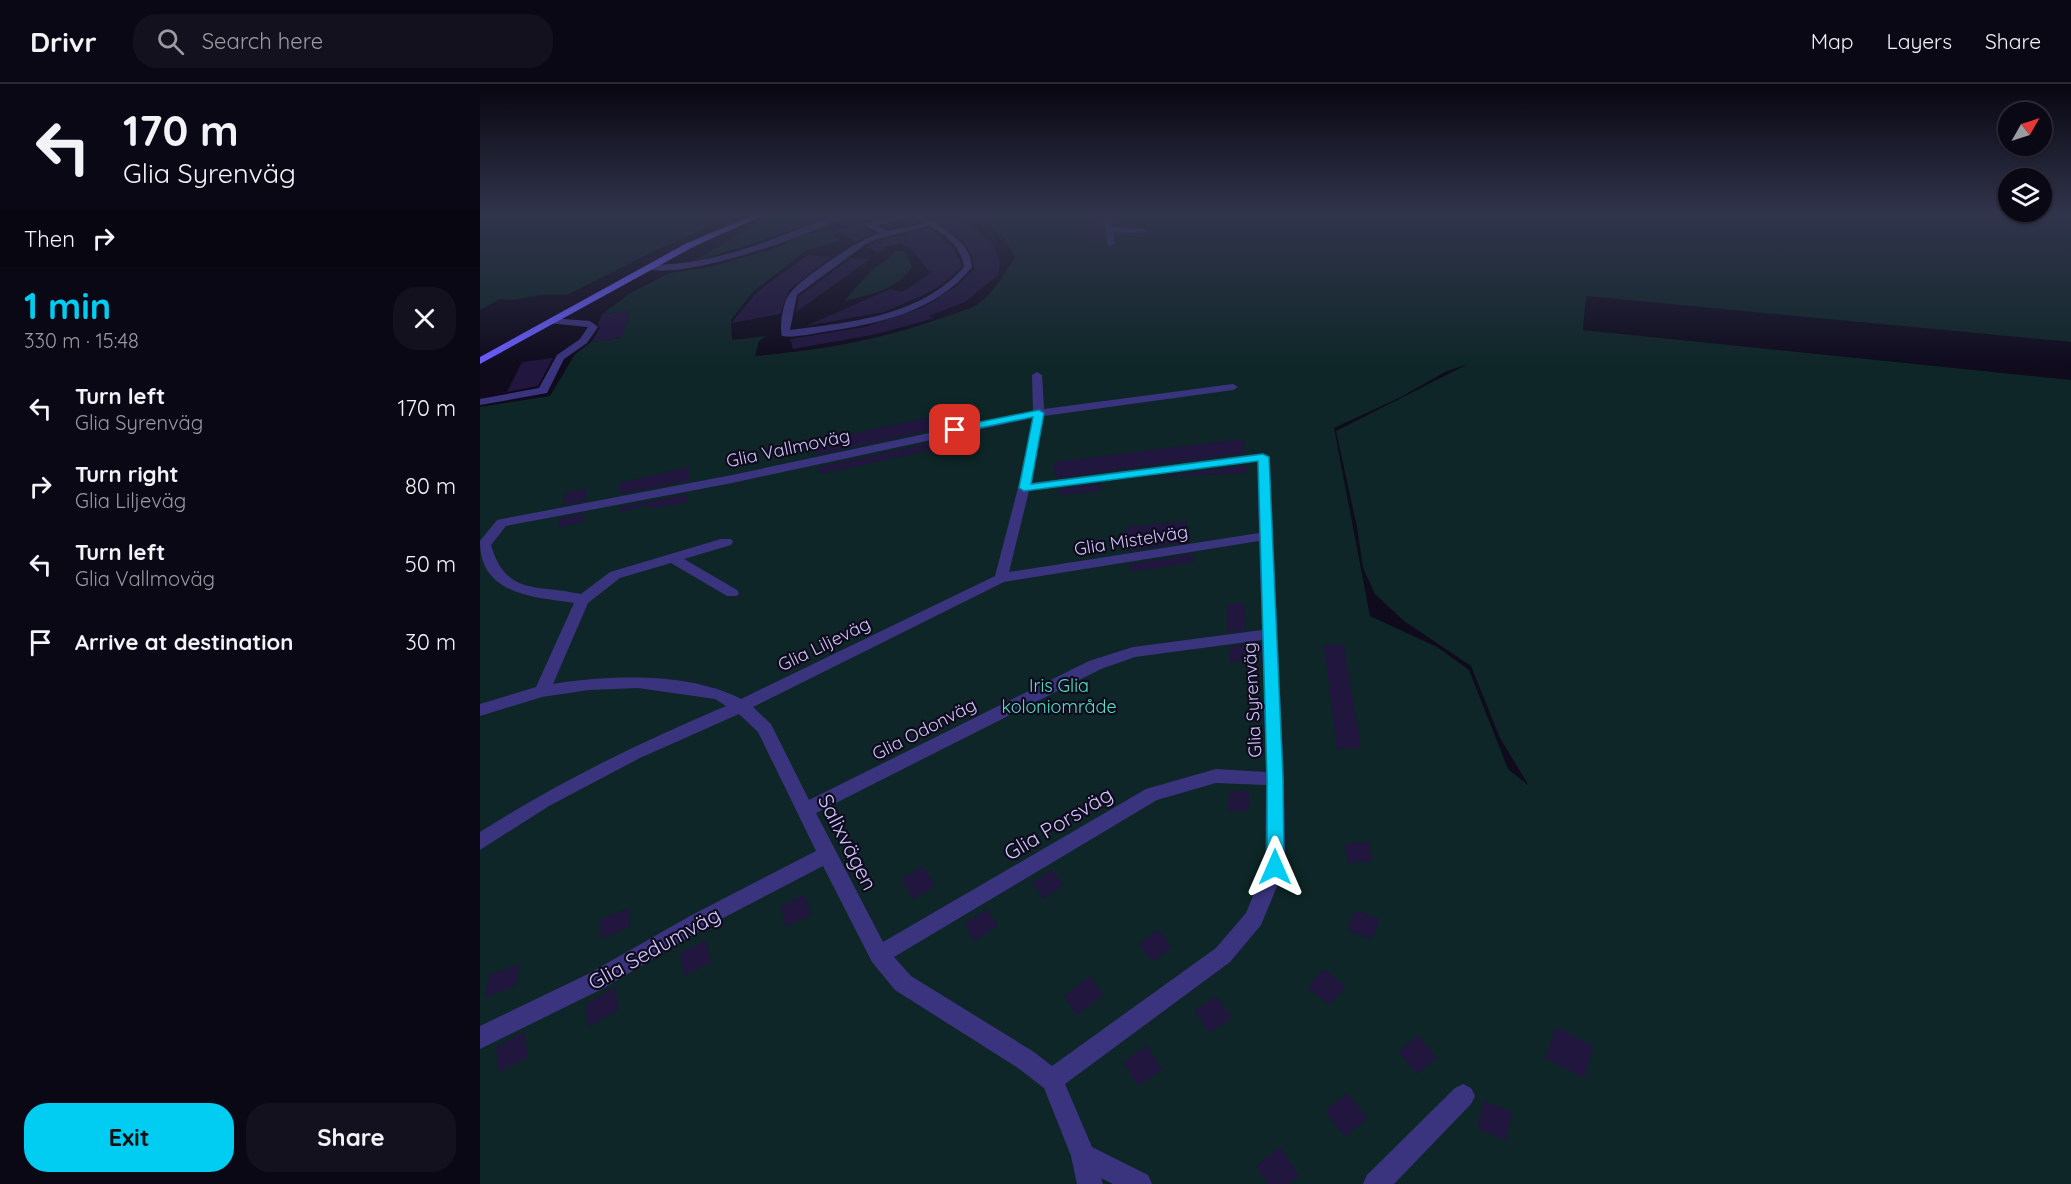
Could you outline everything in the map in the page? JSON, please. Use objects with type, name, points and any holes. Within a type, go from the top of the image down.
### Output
[{"type":"street","points":[[480,361],[653,264]]},
{"type":"street","points":[[648,267],[686,267],[698,264]]},
{"type":"street","points":[[833,264],[793,294],[785,334],[841,327],[922,303],[951,287],[968,264]]},
{"type":"street","points":[[480,402],[543,391],[554,374],[561,355],[587,341],[593,327],[590,324],[551,321]]},
{"type":"street","points":[[1001,578],[1024,488],[1039,413],[1038,375]]},
{"type":"street","name":"Glia Vallmoväg","points":[[582,601],[577,598],[543,595],[507,583],[490,566],[484,545],[502,523],[732,479],[1039,413],[1233,387]]},
{"type":"street","name":"Glia Syrenväg","points":[[1024,488],[1263,457],[1275,779],[1275,867],[1254,919],[1223,955],[1052,1080]]},
{"type":"street","name":"Glia Mistelväg","points":[[1001,578],[1267,536]]},
{"type":"street","points":[[542,691],[582,601],[615,575],[726,542]]},
{"type":"street","points":[[675,559],[732,592]]},
{"type":"street","name":"Glia Liljeväg","points":[[480,842],[543,801],[634,753],[741,706],[1001,578]]},
{"type":"street","name":"Glia Odonväg","points":[[805,810],[1095,665],[1132,652],[1269,634]]},
{"type":"street","name":"Salixvägen","points":[[480,710],[542,691],[589,684],[638,682],[718,694],[741,706],[765,728],[879,955],[903,983],[1026,1060],[1052,1080]]},
{"type":"street","name":"Glia Porsväg","points":[[879,955],[1152,794],[1216,776],[1275,779]]},
{"type":"street","name":"Glia Sedumväg","points":[[480,1038],[596,981],[697,922],[827,855]]},
{"type":"street","points":[[1052,1080],[1083,1156],[1090,1184]]},
{"type":"street","points":[[1376,1184],[1463,1096]]},
{"type":"street","points":[[1083,1156],[1139,1184]]},
{"type":"green space","points":[[480,264],[628,264],[567,295],[539,295],[514,300],[500,299],[480,310]]},
{"type":"green space","name":"Iris Glia koloniområde","points":[[719,264],[789,264],[753,292],[731,320],[732,340],[766,336],[759,341],[755,356],[827,347],[874,338],[966,310],[984,299],[994,289],[1011,264],[2071,264],[2071,342],[1586,296],[1583,330],[2071,380],[2071,1184],[480,1184],[480,407],[550,396],[575,354],[591,342],[621,338],[630,311],[602,314],[629,294],[669,273]],"holes":[[[1468,364],[1336,431],[1357,527],[1363,568],[1375,594],[1404,621],[1471,666],[1500,738],[1529,786],[1508,769],[1469,670],[1437,647],[1370,616],[1334,428],[1401,397],[1445,372]]]},
{"type":"green space","points":[[880,264],[911,264],[912,267],[899,281],[882,290],[844,301]]},
{"type":"building","points":[[795,264],[822,264],[789,290],[780,314],[731,323],[758,291]]},
{"type":"building","points":[[842,264],[863,264],[796,312],[799,296]]},
{"type":"building","points":[[924,264],[962,266],[945,282],[926,294],[884,312],[806,326],[890,289],[902,292],[931,273]]},
{"type":"building","points":[[973,264],[1000,264],[998,275],[965,302],[929,316],[935,318],[877,334],[793,349],[790,339],[865,327],[924,307],[959,284],[974,269]]},
{"type":"building","points":[[630,311],[621,338],[591,342],[600,328],[598,324],[602,314]]},
{"type":"building","points":[[553,358],[538,386],[507,392],[522,362]]},
{"type":"building","points":[[959,411],[965,423],[816,455],[813,442]]},
{"type":"building","points":[[971,434],[974,440],[849,468],[820,474],[818,467]]},
{"type":"building","points":[[1243,439],[1245,453],[1056,478],[1053,462]]},
{"type":"building","points":[[1246,465],[1247,473],[1146,478]]},
{"type":"building","points":[[689,467],[689,481],[619,494],[619,483]]},
{"type":"building","points":[[1102,484],[1102,491],[1059,495],[1058,489]]},
{"type":"building","points":[[587,488],[586,501],[563,505],[565,493]]},
{"type":"building","points":[[688,494],[687,502],[651,509],[649,505],[620,512],[619,507]]},
{"type":"building","points":[[585,513],[584,522],[558,528],[560,518]]},
{"type":"building","points":[[1186,521],[1191,541],[1129,551],[1125,527]]},
{"type":"building","points":[[1193,554],[1195,562],[1131,572],[1130,564]]},
{"type":"building","points":[[1244,603],[1246,630],[1228,632],[1227,604]]},
{"type":"building","points":[[1247,644],[1248,661],[1230,662],[1229,647]]},
{"type":"building","points":[[1344,644],[1361,748],[1337,749],[1324,645]]},
{"type":"building","points":[[1248,790],[1250,810],[1228,812],[1229,792]]},
{"type":"building","points":[[1369,842],[1372,861],[1348,863],[1345,843]]},
{"type":"building","points":[[923,866],[935,886],[913,899],[901,879]]},
{"type":"building","points":[[1052,870],[1063,885],[1043,899],[1032,883]]},
{"type":"building","points":[[805,895],[811,915],[786,927],[780,906]]},
{"type":"building","points":[[629,908],[630,927],[601,939],[600,920]]},
{"type":"building","points":[[987,909],[998,926],[974,941],[964,924]]},
{"type":"building","points":[[1355,910],[1380,919],[1372,939],[1347,930]]},
{"type":"building","points":[[1158,929],[1172,947],[1152,962],[1139,944]]},
{"type":"building","points":[[706,940],[711,962],[684,976],[680,953]]},
{"type":"building","points":[[519,964],[516,986],[485,997],[489,975]]},
{"type":"building","points":[[1324,969],[1346,987],[1329,1005],[1307,987]]},
{"type":"building","points":[[1090,976],[1103,995],[1077,1015],[1064,996]]},
{"type":"building","points":[[615,987],[619,1009],[588,1027],[585,1005]]},
{"type":"building","points":[[1216,996],[1232,1017],[1210,1033],[1194,1011]]},
{"type":"building","points":[[1556,1027],[1594,1046],[1584,1078],[1545,1058]]},
{"type":"building","points":[[524,1032],[528,1057],[499,1072],[496,1047]]},
{"type":"building","points":[[1418,1035],[1437,1058],[1417,1074],[1398,1052]]},
{"type":"building","points":[[1147,1045],[1162,1069],[1138,1086],[1123,1062]]},
{"type":"building","points":[[1347,1093],[1368,1118],[1345,1137],[1325,1111]]},
{"type":"building","points":[[1484,1101],[1512,1112],[1506,1140],[1477,1129]]},
{"type":"building","points":[[1280,1147],[1299,1175],[1288,1184],[1268,1184],[1256,1166]]},
{"type":"route","points":[[955,430],[1039,413],[1024,488],[1263,457],[1275,779],[1275,867]]}]
